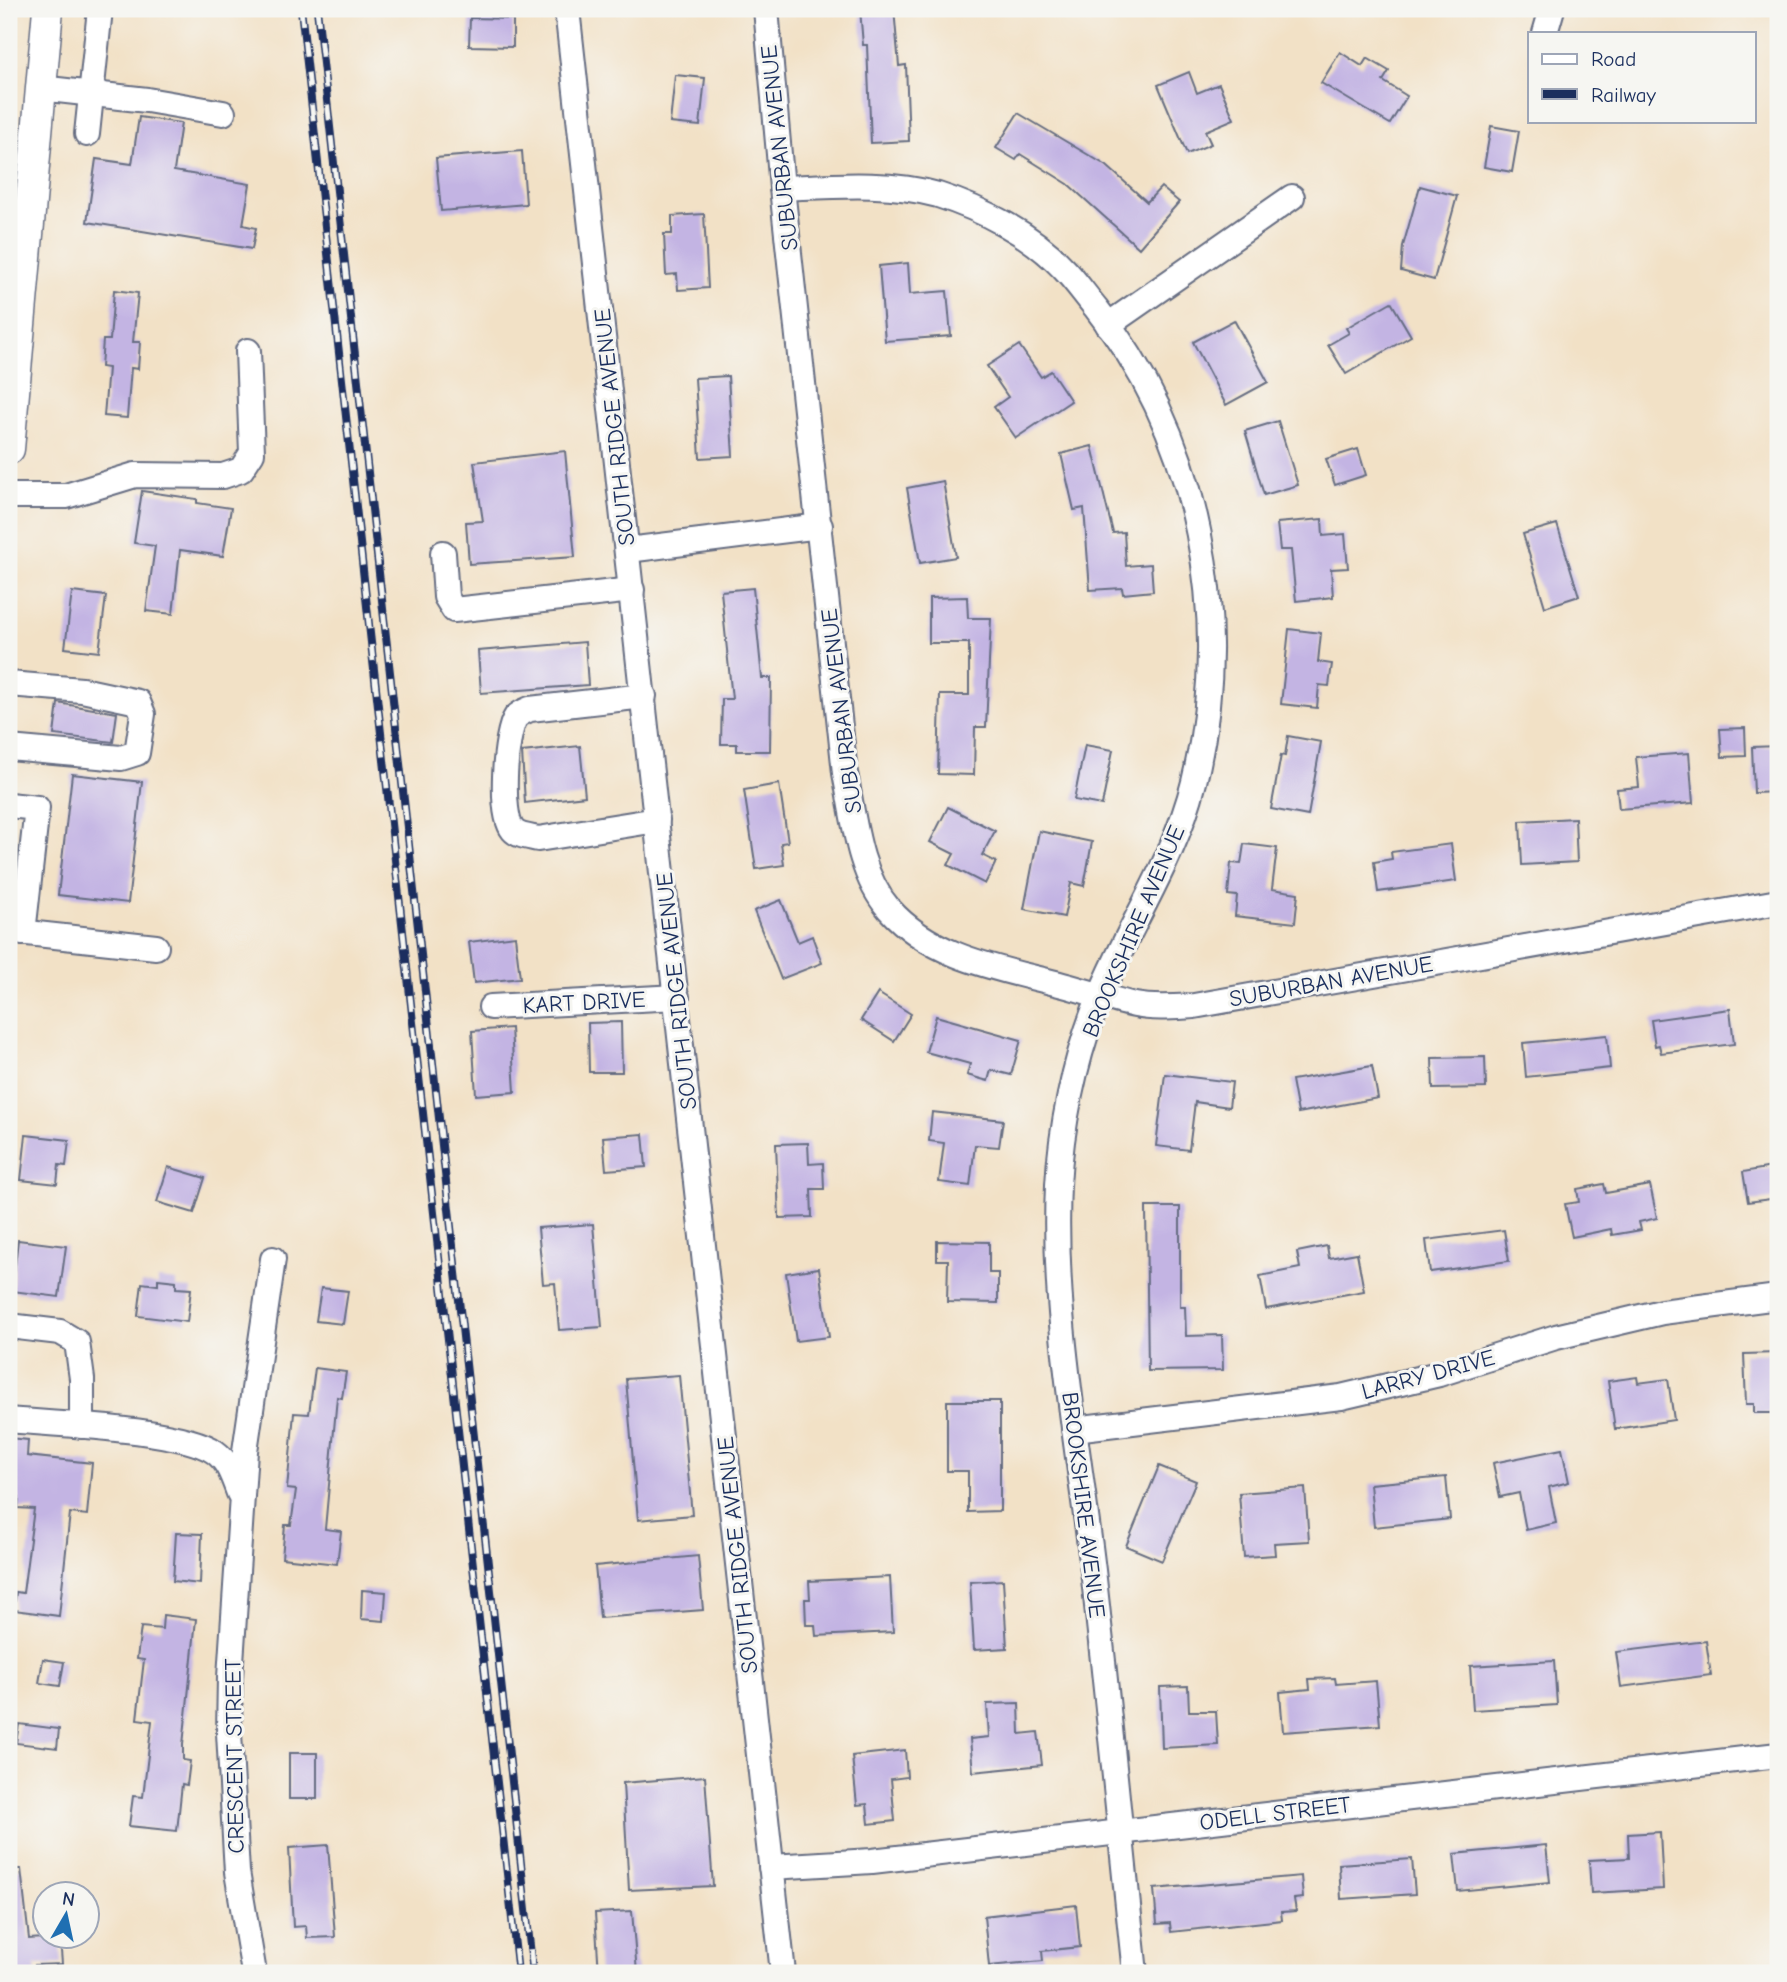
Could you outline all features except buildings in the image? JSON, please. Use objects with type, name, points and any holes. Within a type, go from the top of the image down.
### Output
[{"type":"main road","points":[[9,449],[48,9]]},
{"type":"street","points":[[87,134],[99,9]]},
{"type":"street","name":"SOUTH RIDGE AVENUE","points":[[567,9],[783,1973]]},
{"type":"street","name":"SUBURBAN AVENUE","points":[[766,9],[782,188],[845,773],[860,849],[876,889],[890,909],[918,935],[967,959],[1136,1006],[1194,1006],[1778,902]]},
{"type":"street","points":[[1545,32],[1552,9]]},
{"type":"street","points":[[40,88],[223,113]]},
{"type":"street","name":"BROOKSHIRE AVENUE","points":[[782,188],[905,188],[962,204],[1013,228],[1061,265],[1108,325],[1160,409],[1186,477],[1206,575],[1209,647],[1204,726],[1193,784],[1171,848],[1101,995],[1074,1080],[1058,1179],[1065,1346],[1094,1578],[1135,1973]]},
{"type":"street","points":[[1108,325],[1292,197]]},
{"type":"street","points":[[9,496],[66,496],[135,475],[223,476],[241,470],[252,453],[248,351]]},
{"type":"street","points":[[628,550],[820,526]]},
{"type":"street","points":[[443,553],[446,597],[454,610],[632,590]]},
{"type":"street","points":[[9,684],[82,690],[138,702],[143,714],[137,753],[121,758],[9,748]]},
{"type":"street","points":[[644,696],[530,709],[518,715],[512,726],[504,788],[506,811],[513,830],[538,839],[657,820]]},
{"type":"street","points":[[9,805],[37,808],[16,932],[156,947]]},
{"type":"street","name":"KART DRIVE","points":[[491,1007],[677,996]]},
{"type":"street","name":"CRESCENT STREET","points":[[254,1973],[237,1872],[229,1733],[240,1497],[274,1259]]},
{"type":"street","name":"LARRY DRIVE","points":[[1074,1429],[1340,1397],[1439,1374],[1556,1338],[1648,1315],[1778,1297]]},
{"type":"street","points":[[9,1326],[60,1332],[77,1342],[82,1379],[82,1426]]},
{"type":"street","name":"CRESCENT STREET","points":[[9,1420],[138,1432],[205,1447],[226,1462],[240,1497]]},
{"type":"street","name":"ODELL STREET","points":[[771,1867],[872,1861],[1778,1755]]},
{"type":"railway","points":[[301,9],[518,1973]]},
{"type":"railway","points":[[317,9],[533,1973]]}]
